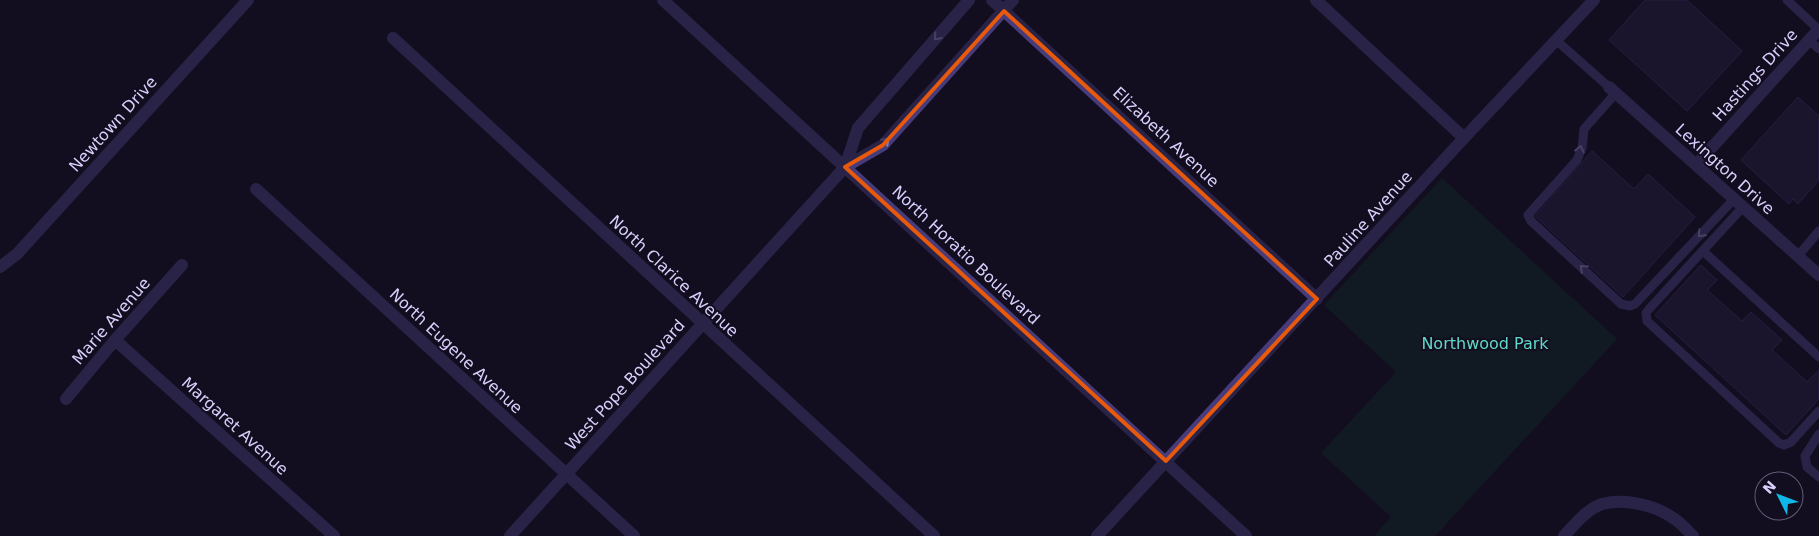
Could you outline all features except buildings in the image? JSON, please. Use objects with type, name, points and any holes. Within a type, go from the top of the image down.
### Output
[{"type":"street","name":"Newtown Drive","points":[[0,267],[17,254],[248,0]]},
{"type":"street","name":"North Horatio Boulevard","points":[[663,0],[1246,536]]},
{"type":"street","name":"West Pope Boulevard","points":[[845,167],[858,128],[969,0]]},
{"type":"street","name":"Elizabeth Avenue","points":[[992,0],[1317,299]]},
{"type":"street","name":"West Pope Boulevard","points":[[510,536],[845,167],[883,145],[1013,0]]},
{"type":"street","points":[[1316,0],[1464,138]]},
{"type":"street","name":"Pauline Avenue","points":[[1097,536],[1594,0]]},
{"type":"street","name":"Hastings Drive","points":[[1696,165],[1819,29]]},
{"type":"street","name":"North Clarice Avenue","points":[[393,38],[934,536]]},
{"type":"street","name":"Lexington Drive","points":[[1612,90],[1819,275]]},
{"type":"street","name":"North Eugene Avenue","points":[[256,189],[634,536]]},
{"type":"street","name":"Marie Avenue","points":[[66,399],[114,340],[182,265]]},
{"type":"street","name":"Margaret Avenue","points":[[114,340],[334,536]]},
{"type":"street","points":[[1564,536],[1582,516],[1602,504],[1626,501],[1653,508],[1673,517],[1693,536]]},
{"type":"lane","points":[[1787,0],[1819,29]]},
{"type":"lane","points":[[1809,40],[1819,50]]},
{"type":"lane","points":[[1557,41],[1612,90],[1584,129],[1582,148],[1577,160],[1528,215],[1531,221],[1621,304],[1630,306],[1635,304],[1738,203]]},
{"type":"lane","points":[[1738,203],[1703,251],[1646,313],[1647,321],[1779,443],[1784,445],[1791,442],[1819,411]]},
{"type":"lane","points":[[1798,256],[1819,231]]},
{"type":"lane","points":[[1703,251],[1819,357]]},
{"type":"lane","points":[[1819,434],[1805,456],[1808,467],[1819,477]]},
{"type":"highlighted area","points":[[1004,11],[1317,299],[1166,461],[845,167],[883,145]]},
{"type":"green space","name":"Northwood Park","points":[[1442,178],[1617,339],[1435,536],[1374,536],[1391,517],[1321,453],[1396,372],[1324,305]]}]
